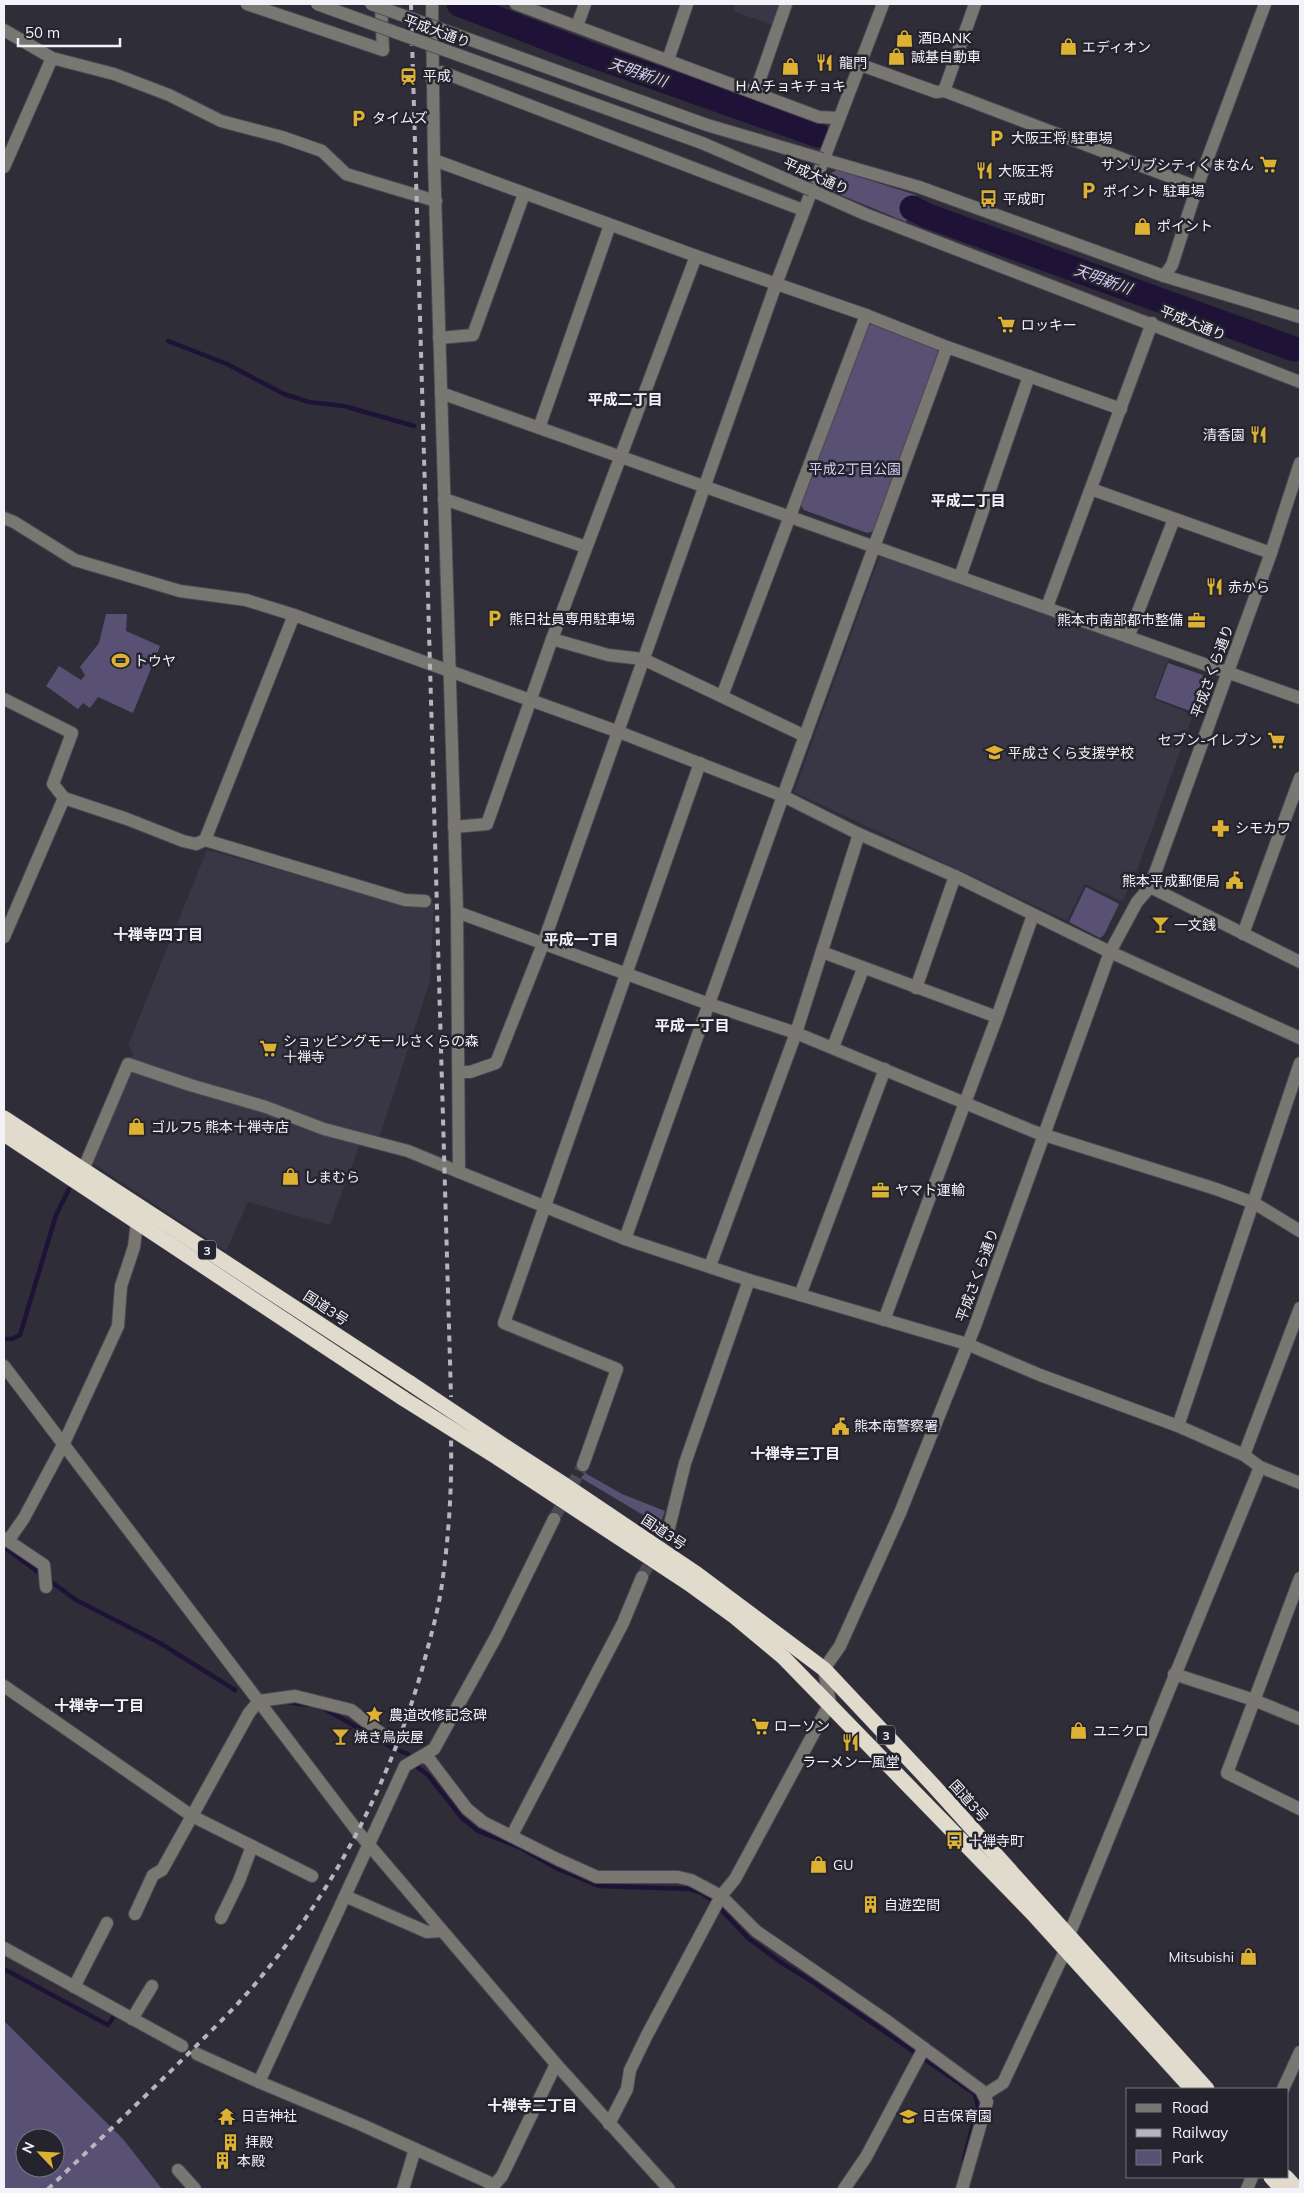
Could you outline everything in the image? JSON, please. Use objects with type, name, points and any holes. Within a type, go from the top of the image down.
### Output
[{"type":"highway","name":"国道3号","points":[[4,1118],[410,1383],[598,1523],[735,1617],[783,1657],[830,1703],[1027,1907],[1191,2088]]},
{"type":"highway","name":"国道3号","points":[[4,1134],[404,1399],[502,1453],[566,1484],[697,1574],[824,1669],[939,1792],[1206,2088]]},
{"type":"highway","points":[[1272,2178],[1282,2189]]},
{"type":"highway","points":[[1287,2178],[1297,2189]]},
{"type":"street","points":[[247,4],[383,50],[381,4]]},
{"type":"street","name":"平成大通り","points":[[317,4],[702,143],[865,214],[1300,382]]},
{"type":"street","name":"平成大通り","points":[[371,4],[707,125],[919,187],[1164,276],[1300,317]]},
{"type":"street","points":[[432,4],[432,80],[440,392],[457,912],[460,1072],[459,1172]]},
{"type":"street","points":[[516,4],[819,117],[838,118]]},
{"type":"street","points":[[577,26],[585,4]]},
{"type":"street","points":[[668,60],[687,4]]},
{"type":"street","points":[[755,92],[786,4]]},
{"type":"street","points":[[460,1072],[470,1072],[496,1063],[542,944],[619,732],[643,659],[803,210],[838,118],[861,65],[883,4]]},
{"type":"street","points":[[944,92],[976,4]]},
{"type":"street","points":[[1164,276],[1172,265],[1197,187],[1265,4]]},
{"type":"street","points":[[4,30],[52,58],[114,74],[169,95],[221,121],[282,137],[322,151],[346,174],[436,202]]},
{"type":"street","points":[[4,167],[52,58]]},
{"type":"street","points":[[861,65],[936,92],[944,92],[1197,187]]},
{"type":"street","points":[[432,80],[442,72],[803,210]]},
{"type":"street","points":[[434,160],[1121,409]]},
{"type":"street","points":[[439,338],[474,335],[524,194]]},
{"type":"street","points":[[539,428],[610,225]]},
{"type":"street","points":[[454,827],[487,824],[552,639],[696,256]]},
{"type":"street","points":[[722,696],[866,315]]},
{"type":"street","points":[[1047,607],[1152,324]]},
{"type":"street","points":[[625,1239],[783,796],[948,347]]},
{"type":"street","points":[[960,577],[1029,376]]},
{"type":"street","points":[[440,392],[960,577],[1129,635],[1300,698]]},
{"type":"street","name":"平成さくら通り","points":[[824,1669],[840,1646],[900,1513],[967,1344],[1110,952],[1137,902],[1150,887],[1300,465]]},
{"type":"street","points":[[1091,488],[1270,553]]},
{"type":"street","points":[[444,499],[586,547]]},
{"type":"street","points":[[4,518],[14,522],[75,560],[180,591],[246,600],[294,615],[619,732],[783,796],[859,834],[955,876],[1110,952],[1300,1038]]},
{"type":"street","points":[[1129,635],[1174,519]]},
{"type":"street","points":[[4,699],[72,733],[52,784],[64,798],[196,844],[204,840],[294,615]]},
{"type":"street","points":[[552,639],[608,655],[643,659],[805,736]]},
{"type":"street","points":[[583,1465],[617,1369],[504,1324],[700,763]]},
{"type":"street","points":[[1243,934],[1300,778]]},
{"type":"street","points":[[4,937],[64,798]]},
{"type":"street","points":[[710,1266],[796,1033],[859,834]]},
{"type":"street","points":[[204,840],[404,900],[424,901]]},
{"type":"street","points":[[916,988],[955,876]]},
{"type":"street","points":[[1150,887],[1300,962]]},
{"type":"street","points":[[457,912],[833,1047],[1044,1135],[1216,1189],[1254,1203],[1300,1231]]},
{"type":"street","points":[[884,1320],[997,1017],[1032,915]]},
{"type":"street","points":[[822,952],[997,1017]]},
{"type":"street","points":[[833,1047],[864,969]]},
{"type":"street","points":[[1178,1426],[1300,1063]]},
{"type":"street","points":[[83,1170],[128,1064],[190,1085],[266,1107],[324,1129],[408,1151],[625,1239],[749,1280],[967,1344],[1040,1375],[1178,1426],[1244,1455],[1260,1467],[1300,1483]]},
{"type":"street","points":[[800,1295],[885,1069]]},
{"type":"street","points":[[46,1586],[44,1565],[6,1539],[24,1518],[64,1444],[118,1326],[120,1286],[134,1247],[137,1222]]},
{"type":"street","points":[[669,1528],[685,1463],[749,1280]]},
{"type":"street","points":[[1244,1455],[1300,1308]]},
{"type":"street","points":[[4,1366],[369,1844],[556,2064],[669,2189]]},
{"type":"street","points":[[1069,1935],[1260,1467]]},
{"type":"street","points":[[259,2082],[405,1766],[434,1749],[473,1680],[554,1519]]},
{"type":"street","points":[[512,1835],[623,1622],[642,1577]]},
{"type":"street","points":[[1300,1578],[1227,1773],[1300,1809]]},
{"type":"street","points":[[609,2124],[627,2089],[630,2070],[646,2035],[721,1896],[735,1879],[830,1703],[824,1669]]},
{"type":"street","points":[[1174,1674],[1254,1700],[1300,1719]]},
{"type":"street","points":[[4,1686],[192,1816],[312,1876]]},
{"type":"street","points":[[135,1914],[152,1875],[162,1870],[249,1713],[259,1701],[295,1696],[351,1710],[386,1736]]},
{"type":"street","points":[[420,1758],[428,1759],[467,1809],[483,1822],[597,1877],[678,1877],[691,1880],[721,1896],[756,1931],[981,2090],[987,2102],[962,2189]]},
{"type":"street","points":[[221,1918],[239,1896],[252,1846]]},
{"type":"street","points":[[345,1896],[427,1932],[442,1931]]},
{"type":"street","points":[[74,1987],[107,1923]]},
{"type":"street","points":[[4,1948],[182,2046]]},
{"type":"street","points":[[984,2095],[1003,2082],[1066,1951]]},
{"type":"street","points":[[132,2019],[152,1986]]},
{"type":"street","points":[[844,2189],[866,2157],[924,2048]]},
{"type":"street","points":[[1283,2088],[1300,2052]]},
{"type":"street","points":[[197,2054],[415,2149],[493,2188],[502,2176],[556,2064]]},
{"type":"street","points":[[403,2189],[415,2149]]},
{"type":"street","points":[[178,2170],[195,2189]]},
{"type":"shaded area","points":[[735,4],[786,4],[778,27],[733,11]]},
{"type":"shaded area","name":"平成さくら支援学校","points":[[880,555],[1169,657],[1153,699],[1193,715],[1134,879],[1122,901],[1085,884],[1067,921],[794,792]]},
{"type":"shaded area","name":"ショッピングモールさくらの森 十禅寺","points":[[207,850],[399,903],[434,903],[430,981],[380,1136],[361,1141],[330,1225],[248,1202],[226,1251],[92,1163],[133,1054],[128,1045]]},
{"type":"green space","points":[[837,170],[916,195],[906,222],[829,190],[825,180],[827,175]]},
{"type":"green space","name":"平成2丁目公園","points":[[873,324],[936,347],[938,353],[874,531],[867,533],[804,510],[801,505],[865,327]]},
{"type":"green space","name":"トウヤ","points":[[106,614],[127,614],[126,631],[160,646],[133,713],[98,697],[90,708],[83,703],[78,709],[46,686],[59,666],[81,680],[85,675],[80,667],[99,643]]},
{"type":"green space","points":[[1168,663],[1203,675],[1204,680],[1193,712],[1155,698]]},
{"type":"green space","points":[[1086,887],[1119,904],[1104,935],[1100,938],[1069,922]]},
{"type":"green space","points":[[585,1473],[622,1494],[665,1511],[660,1525],[581,1478]]},
{"type":"green space","points":[[4,2021],[123,2139],[162,2189],[4,2189]]},
{"type":"waterway","name":"天明新川","points":[[459,4],[586,53],[818,135]]},
{"type":"waterway","name":"天明新川","points":[[912,208],[928,216],[1294,349]]},
{"type":"waterway","points":[[168,341],[227,364],[284,394],[309,402],[344,406],[414,426]]},
{"type":"waterway","points":[[4,1339],[12,1339],[20,1335],[56,1215],[69,1189]]},
{"type":"waterway","points":[[4,1547],[76,1600],[160,1643],[235,1690]]},
{"type":"waterway","points":[[288,1702],[307,1705]]},
{"type":"waterway","points":[[325,1709],[393,1748]]},
{"type":"waterway","points":[[400,1751],[408,1754],[417,1767],[428,1775],[462,1818],[478,1831],[521,1848],[556,1868],[599,1886],[690,1889],[703,1894],[713,1901],[748,1938],[779,1961],[975,2094],[978,2106],[964,2159]]},
{"type":"waterway","points":[[4,1969],[108,2025],[117,2012]]},
{"type":"tunnel","points":[[554,1519],[583,1465]]},
{"type":"tunnel","points":[[642,1577],[669,1528]]},
{"type":"railway","points":[[411,4],[451,1397]]},
{"type":"railway","points":[[48,2189],[174,2068],[257,1982],[292,1938],[316,1902],[360,1827],[395,1748],[410,1708],[436,1615],[442,1584],[448,1529],[451,1438]]},
{"type":"place","name":"酒BANK","points":[[904,38]]},
{"type":"place","name":"エディオン","points":[[1068,47]]},
{"type":"place","name":"誠基自動車","points":[[897,57]]},
{"type":"place","name":"龍門","points":[[825,63]]},
{"type":"place","name":"ＨＡチョキチョキ","points":[[790,66]]},
{"type":"place","name":"平成","points":[[409,76]]},
{"type":"place","name":"タイムズ","points":[[358,118]]},
{"type":"place","name":"大阪王将 駐車場","points":[[997,138]]},
{"type":"place","name":"サンリブシティくまなん","points":[[1268,165]]},
{"type":"place","name":"大阪王将","points":[[984,171]]},
{"type":"place","name":"ポイント 駐車場","points":[[1089,191]]},
{"type":"place","name":"平成町","points":[[989,199]]},
{"type":"place","name":"ポイント","points":[[1143,226]]},
{"type":"place","name":"ロッキー","points":[[1007,325]]},
{"type":"place","name":"清香園","points":[[1259,435]]},
{"type":"place","name":"赤から","points":[[1214,587]]},
{"type":"place","name":"熊日社員専用駐車場","points":[[495,619]]},
{"type":"place","name":"熊本市南部都市整備","points":[[1197,620]]},
{"type":"place","name":"トウヤ","points":[[120,661]]},
{"type":"place","name":"セブン-イレブン","points":[[1276,740]]},
{"type":"place","name":"平成さくら支援学校","points":[[994,753]]},
{"type":"place","name":"シモカワ","points":[[1221,828]]},
{"type":"place","name":"熊本平成郵便局","points":[[1234,881]]},
{"type":"place","name":"一文銭","points":[[1160,925]]},
{"type":"place","name":"ショッピングモールさくらの森 十禅寺","points":[[269,1049]]},
{"type":"place","name":"ゴルフ5 熊本十禅寺店","points":[[137,1127]]},
{"type":"place","name":"しまむら","points":[[290,1177]]},
{"type":"place","name":"ヤマト運輸","points":[[881,1190]]},
{"type":"place","name":"熊本南警察署","points":[[840,1426]]},
{"type":"place","name":"農道改修記念碑","points":[[375,1715]]},
{"type":"place","name":"ローソン","points":[[760,1726]]},
{"type":"place","name":"ユニクロ","points":[[1079,1731]]},
{"type":"place","name":"焼き鳥炭屋","points":[[340,1737]]},
{"type":"place","name":"ラーメン一風堂","points":[[851,1742]]},
{"type":"place","name":"十禅寺町","points":[[954,1841]]},
{"type":"place","name":"GU","points":[[819,1865]]},
{"type":"place","name":"自遊空間","points":[[870,1905]]},
{"type":"place","name":"Mitsubishi","points":[[1248,1957]]},
{"type":"place","name":"日吉神社","points":[[227,2116]]},
{"type":"place","name":"日吉保育園","points":[[908,2116]]},
{"type":"place","name":"拝殿","points":[[231,2142]]},
{"type":"place","name":"本殿","points":[[223,2161]]},
{"type":"district","name":"平成二丁目","points":[[625,399]]},
{"type":"district","name":"平成二丁目","points":[[968,500]]},
{"type":"district","name":"十禅寺四丁目","points":[[158,934]]},
{"type":"district","name":"平成一丁目","points":[[581,939]]},
{"type":"district","name":"平成一丁目","points":[[692,1025]]},
{"type":"district","name":"十禅寺三丁目","points":[[795,1453]]},
{"type":"district","name":"十禅寺一丁目","points":[[99,1705]]},
{"type":"district","name":"十禅寺二丁目","points":[[532,2105]]}]
